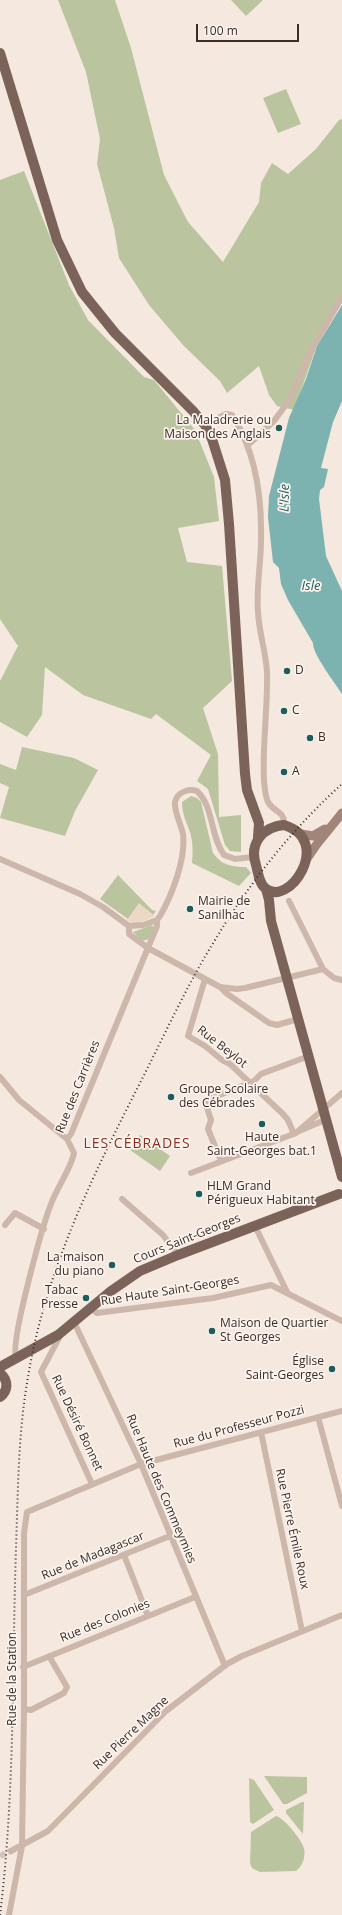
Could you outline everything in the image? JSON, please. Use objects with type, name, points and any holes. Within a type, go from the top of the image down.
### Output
[{"type":"main road","points":[[1,58],[57,240],[82,292],[115,334],[179,395],[205,425],[212,439],[225,480],[229,524],[242,748],[247,790],[259,823],[258,838],[253,857],[260,879],[270,900],[271,921],[298,1019],[310,1056],[342,1177]]},
{"type":"main road","points":[[247,790],[261,814],[280,826],[301,834],[317,835],[333,824]]},
{"type":"main road","points":[[271,921],[274,905],[283,891],[293,884],[306,860],[342,812]]},
{"type":"main road","points":[[258,838],[267,830],[280,826]]},
{"type":"main road","points":[[301,834],[306,848],[306,860]]},
{"type":"main road","points":[[266,889],[274,892],[283,891]]},
{"type":"main road","name":"Cours Saint-Georges","points":[[0,1367],[46,1343],[62,1332],[126,1280],[140,1271],[341,1193]]},
{"type":"main road","name":"Cours Saint-Georges","points":[[0,1397],[6,1390],[3,1376],[8,1367],[17,1357]]},
{"type":"street","points":[[248,445],[274,421],[288,402],[298,375],[342,297]]},
{"type":"street","points":[[205,425],[229,413],[238,424],[248,445],[261,506],[258,613],[265,649],[267,673],[264,782],[268,802],[282,814],[284,818],[280,826]]},
{"type":"street","name":"Rue des Carrières","points":[[17,1357],[14,1349],[19,1325],[44,1229],[51,1204],[74,1153],[66,1140],[71,1134],[157,926],[156,920],[161,913],[175,881],[184,850],[181,826],[176,809],[176,800],[180,794],[186,790],[192,789],[202,795],[219,849],[224,855],[235,859],[253,857]]},
{"type":"street","points":[[0,859],[80,894],[103,907],[129,926],[143,925],[156,920]]},
{"type":"street","points":[[289,901],[323,969],[334,978],[342,980]]},
{"type":"street","points":[[129,926],[129,934],[148,948],[220,987],[226,993],[269,1023],[277,1025],[298,1019]]},
{"type":"street","points":[[220,987],[237,989],[245,988],[323,969]]},
{"type":"street","name":"Rue Beylot","points":[[205,979],[188,1036],[230,1064],[284,1114],[296,1133]]},
{"type":"street","points":[[221,1161],[208,1129],[211,1120],[205,1101],[249,1083],[261,1074],[310,1056]]},
{"type":"street","points":[[0,1077],[15,1096],[66,1140]]},
{"type":"street","points":[[191,1173],[296,1133],[325,1114],[342,1093]]},
{"type":"street","points":[[296,1133],[325,1114]]},
{"type":"street","points":[[122,1199],[163,1235],[178,1255]]},
{"type":"street","points":[[5,1225],[14,1213],[44,1229]]},
{"type":"street","points":[[255,1226],[287,1292]]},
{"type":"street","name":"Rue Haute Saint-Georges","points":[[90,1308],[97,1313],[213,1298],[271,1285],[342,1321]]},
{"type":"street","name":"Rue Haute des Commeymies","points":[[74,1322],[141,1464],[195,1597],[225,1666]]},
{"type":"street","name":"Rue Désiré Bonnet","points":[[62,1332],[41,1372],[92,1484]]},
{"type":"street","name":"Rue du Professeur Pozzi","points":[[27,1512],[141,1464],[342,1411]]},
{"type":"street","points":[[318,1417],[342,1506]]},
{"type":"street","name":"Rue Pierre Émile Roux","points":[[261,1432],[302,1631]]},
{"type":"street","name":"Rue de la Station","points":[[10,1915],[22,1846],[24,1533],[27,1512]]},
{"type":"street","name":"Rue de Madagascar","points":[[24,1595],[170,1536]]},
{"type":"street","points":[[124,1555],[148,1616]]},
{"type":"street","name":"Rue des Colonies","points":[[23,1667],[195,1597]]},
{"type":"street","name":"Rue Pierre Magne","points":[[11,1851],[48,1831],[166,1711],[225,1666],[242,1656],[342,1616]]},
{"type":"street","points":[[24,1709],[31,1710],[64,1693],[66,1690],[67,1687],[49,1656]]},
{"type":"green space","points":[[58,0],[115,0],[131,48],[164,175],[188,222],[223,262],[259,202],[261,183],[272,163],[288,174],[316,149],[339,120],[342,119],[342,302],[316,348],[294,410],[277,406],[269,395],[259,366],[227,393],[220,381],[183,345],[149,305],[119,258],[114,228],[97,164],[100,139],[86,72]]},
{"type":"green space","points":[[231,0],[263,0],[246,16]]},
{"type":"green space","points":[[286,89],[301,124],[278,133],[263,98]]},
{"type":"green space","points":[[24,171],[69,285],[88,320],[144,377],[154,380],[195,430],[214,477],[219,521],[178,528],[187,562],[222,566],[232,681],[203,708],[218,754],[219,817],[241,815],[241,852],[230,851],[225,845],[208,789],[197,781],[211,755],[156,714],[151,719],[83,695],[45,667],[42,715],[27,737],[0,722],[0,681],[18,646],[0,619],[0,180]]},
{"type":"green space","points":[[22,747],[74,758],[98,770],[75,811],[65,836],[0,818],[9,787],[0,783],[0,764],[16,770]]},
{"type":"green space","points":[[191,796],[197,798],[201,802],[213,853],[216,857],[223,863],[246,867],[251,873],[239,886],[192,863],[192,840],[183,814],[182,806],[182,802]]},
{"type":"green space","points":[[118,875],[152,910],[156,911],[153,915],[139,904],[128,919],[100,899]]},
{"type":"green space","points":[[152,925],[154,928],[149,939],[142,941],[133,932]]},
{"type":"green space","points":[[140,1135],[170,1156],[160,1171],[130,1150]]},
{"type":"green space","points":[[264,1776],[307,1777],[307,1793],[287,1804],[283,1804]]},
{"type":"green space","points":[[249,1778],[254,1780],[274,1810],[253,1824],[250,1822]]},
{"type":"green space","points":[[304,1802],[303,1834],[286,1813],[286,1810]]},
{"type":"green space","points":[[276,1816],[283,1820],[299,1838],[303,1846],[305,1853],[304,1860],[296,1871],[260,1872],[252,1868],[250,1863],[251,1832]]},
{"type":"shaded area","points":[[139,903],[155,916],[139,923],[132,923],[127,920]]},
{"type":"water","name":"Isle","points":[[342,305],[342,401],[333,422],[321,468],[328,469],[324,487],[320,490],[319,499],[326,556],[342,591],[342,694],[316,654],[313,643],[288,600],[281,584],[279,568],[273,562],[268,517],[269,496],[289,418],[306,379],[317,346]]},
{"type":"tunnel","points":[[0,1856],[11,1851]]},
{"type":"railway","points":[[0,1915],[5,1869],[11,1777],[20,1444],[27,1383],[45,1304],[57,1265],[87,1191],[104,1154],[195,974],[228,918],[257,877],[306,819],[342,784]]},
{"type":"place","name":"La Maladrerie ou Maison des Anglais","points":[[279,428]]},
{"type":"place","name":"D","points":[[287,671]]},
{"type":"place","name":"C","points":[[284,711]]},
{"type":"place","name":"B","points":[[310,738]]},
{"type":"place","name":"A","points":[[284,772]]},
{"type":"place","name":"Mairie de Sanilhac","points":[[190,909]]},
{"type":"place","name":"Groupe Scolaire des Cébrades","points":[[171,1097]]},
{"type":"place","name":"Haute Saint-Georges bat.1","points":[[262,1124]]},
{"type":"place","name":"HLM Grand Périgueux Habitant","points":[[199,1194]]},
{"type":"place","name":"La maison du piano","points":[[112,1265]]},
{"type":"place","name":"Tabac Presse","points":[[86,1298]]},
{"type":"place","name":"Maison de Quartier St Georges","points":[[212,1331]]},
{"type":"place","name":"Église Saint-Georges","points":[[332,1369]]},
{"type":"district","name":"LES CÉBRADES","points":[[137,1144]]},
{"type":"water label","name":"L'Isle","points":[[285,498]]}]
